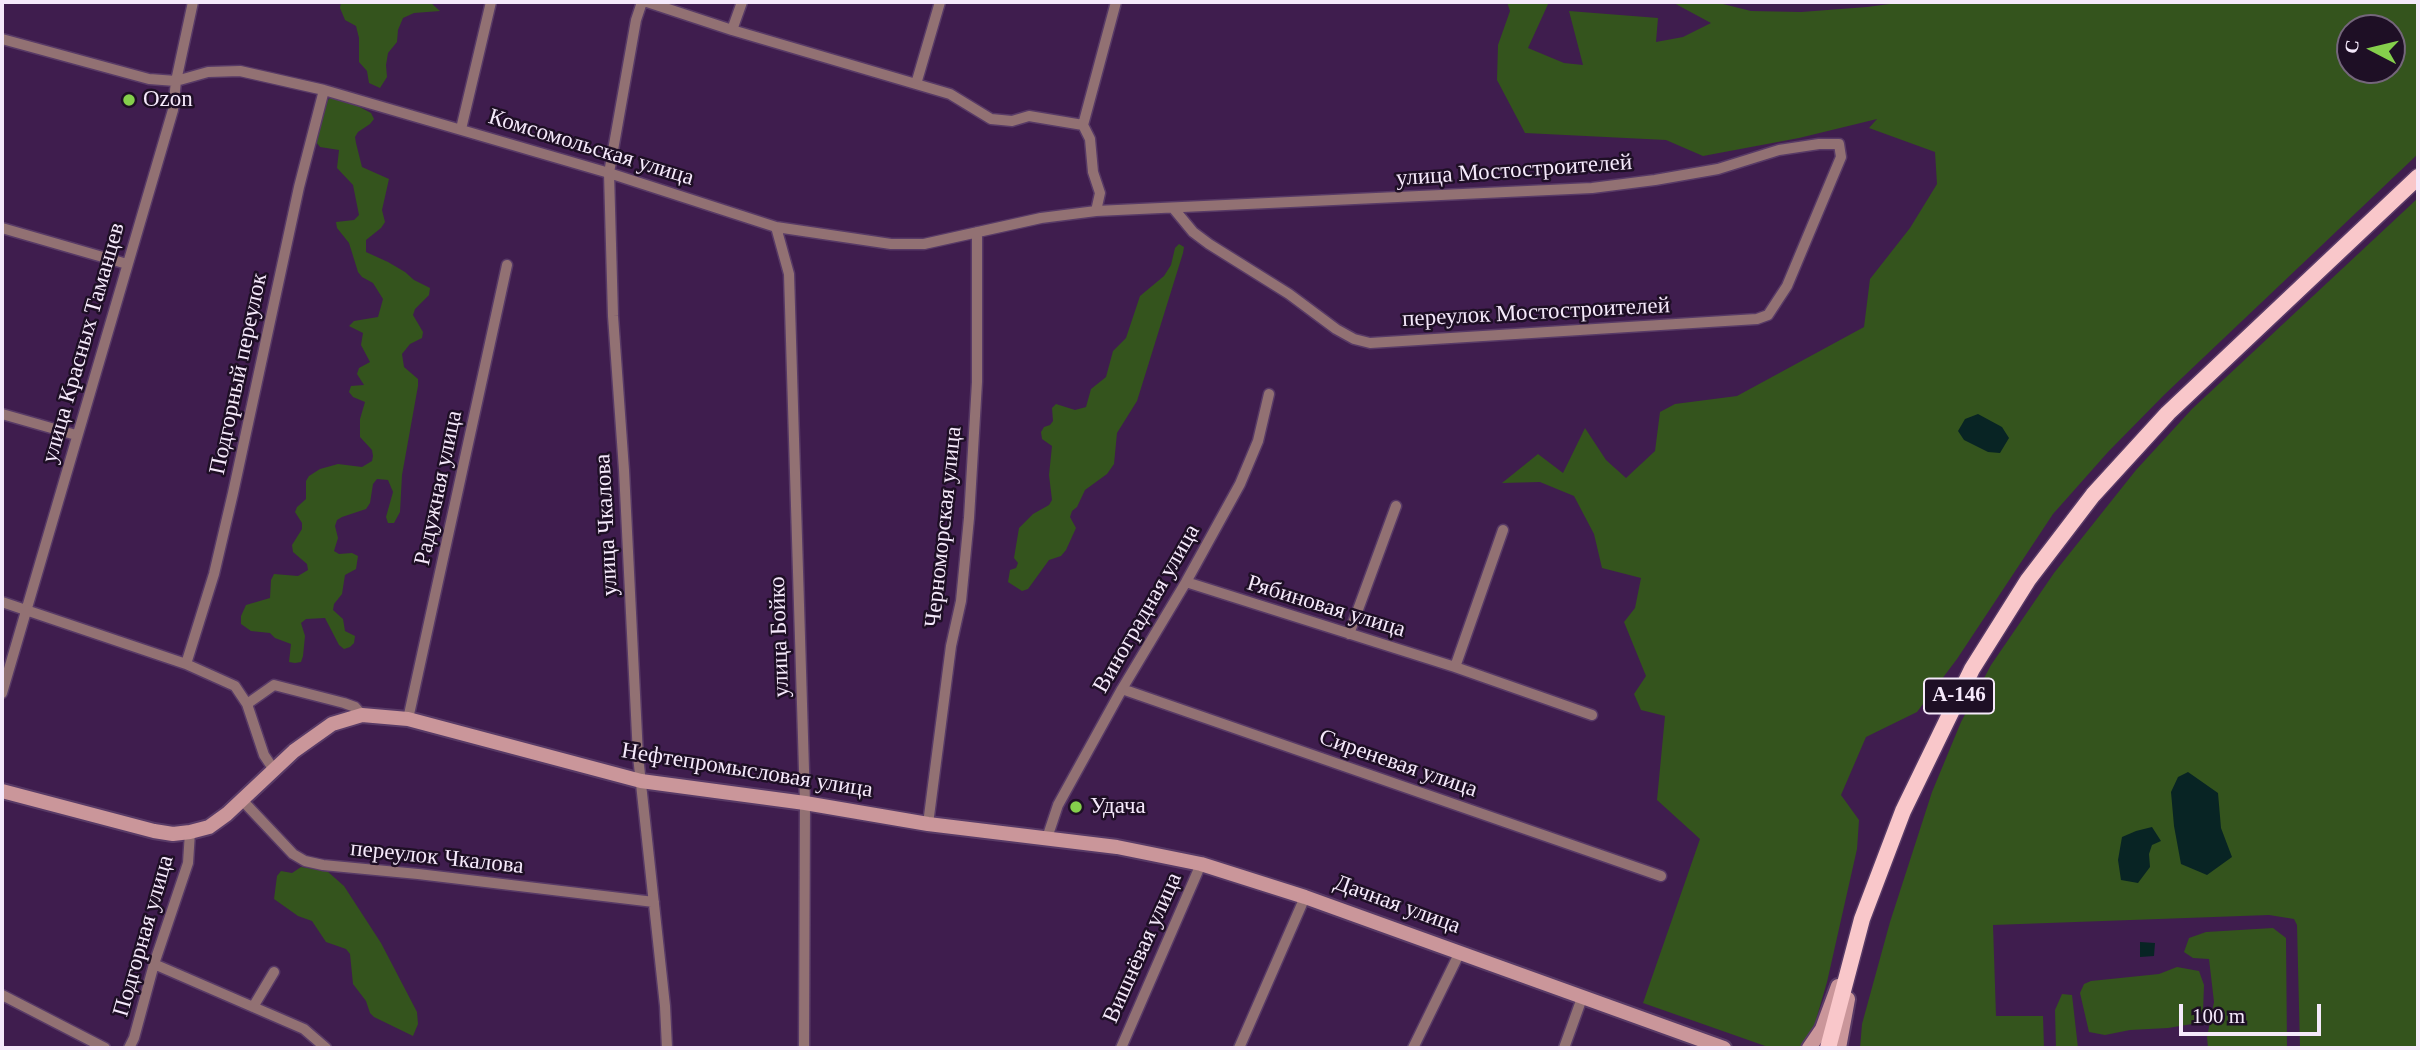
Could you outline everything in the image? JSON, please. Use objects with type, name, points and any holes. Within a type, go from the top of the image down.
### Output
[{"type":"highway","name":"А-146","points":[[1828,1048],[1862,919],[1903,811],[1972,669],[2028,580],[2093,495],[2168,413],[2418,177]]},
{"type":"main road","name":"Нефтепромысловая улица","points":[[362,715],[408,719],[641,781],[805,803],[928,824],[1047,838]]},
{"type":"main road","points":[[2,791],[154,831],[173,834],[190,832],[209,827],[294,751],[332,723],[362,715]]},
{"type":"main road","name":"Дачная улица","points":[[1047,838],[1117,847],[1201,864],[1305,897],[1706,1045],[1724,1048]]},
{"type":"main road","points":[[1809,1048],[1822,1029],[1862,919]]},
{"type":"main road","points":[[1839,1048],[1862,919]]},
{"type":"street","name":"улица Красных Таманцев","points":[[2,693],[173,110],[176,81],[193,2]]},
{"type":"street","points":[[461,129],[491,2]]},
{"type":"street","points":[[644,2],[950,94],[991,119],[1012,121],[1029,116],[1083,125]]},
{"type":"street","name":"улица Чкалова","points":[[644,2],[636,20],[610,173],[613,316],[641,781],[667,1048]]},
{"type":"street","points":[[732,30],[742,2]]},
{"type":"street","points":[[916,84],[940,2]]},
{"type":"street","points":[[1096,211],[1100,193],[1093,172],[1090,139],[1083,125],[1116,2]]},
{"type":"street","name":"Комсомольская улица","points":[[2,39],[149,79],[176,81],[208,72],[240,71],[324,90],[610,173],[776,227],[891,244],[923,244],[1041,218],[1096,211],[1174,209]]},
{"type":"street","name":"Подгорный переулок","points":[[186,664],[214,574],[299,187],[324,90]]},
{"type":"street","name":"улица Мостостроителей","points":[[1174,209],[1592,188],[1705,171],[1779,150],[1819,144],[1839,144],[1841,157]]},
{"type":"street","name":"переулок Мостостроителей","points":[[1174,209],[1193,232],[1209,244],[1354,339],[1370,342],[1757,319],[1768,315],[1787,286],[1841,157]]},
{"type":"street","name":"улица Бойко","points":[[776,227],[789,274],[805,803],[804,1048]]},
{"type":"street","points":[[2,228],[127,264]]},
{"type":"street","name":"Черноморская улица","points":[[928,824],[951,646],[961,601],[969,518],[977,382],[977,232]]},
{"type":"street","name":"Радужная улица","points":[[408,719],[507,265]]},
{"type":"street","name":"Виноградная улица","points":[[1047,838],[1058,805],[1240,484],[1258,441],[1269,394]]},
{"type":"street","points":[[2,414],[76,435]]},
{"type":"street","points":[[1349,634],[1396,506]]},
{"type":"street","points":[[1455,667],[1503,530]]},
{"type":"street","name":"Рябиновая улица","points":[[1186,582],[1455,667],[1592,715]]},
{"type":"street","points":[[2,602],[186,664],[236,686],[247,704],[264,755],[274,770]]},
{"type":"street","name":"Нефтепромысловая улица","points":[[247,704],[274,685],[344,703],[355,707],[362,715]]},
{"type":"street","name":"Сиреневая улица","points":[[1122,689],[1661,876]]},
{"type":"street","name":"переулок Чкалова","points":[[242,800],[293,855],[305,861],[654,902]]},
{"type":"street","name":"Подгорная улица","points":[[129,1048],[188,863],[190,832]]},
{"type":"street","name":"Вишнёвая улица","points":[[1121,1048],[1201,864]]},
{"type":"street","points":[[1239,1048],[1305,897]]},
{"type":"street","points":[[1413,1048],[1460,952]]},
{"type":"street","points":[[154,964],[304,1029],[326,1048]]},
{"type":"street","points":[[253,1007],[274,972]]},
{"type":"street","points":[[2,995],[105,1048]]},
{"type":"street","points":[[1564,1048],[1582,998]]},
{"type":"green space","points":[[341,2],[430,2],[440,11],[414,13],[403,18],[397,42],[388,53],[387,77],[380,88],[369,83],[367,71],[359,62],[356,26],[345,20],[340,8]]},
{"type":"green space","points":[[1507,2],[1549,2],[1528,48],[1564,63],[1583,65],[1569,11],[1658,18],[1656,42],[1683,37],[1711,23],[1672,2],[1715,2],[1751,11],[1801,12],[1905,2],[2418,2],[2418,154],[2164,395],[2108,452],[2053,514],[1957,659],[1917,712],[1866,737],[1841,795],[1859,820],[1857,849],[1827,982],[1809,1044],[1803,1048],[1771,1048],[1643,1003],[1700,839],[1657,800],[1665,716],[1641,710],[1634,694],[1646,676],[1624,622],[1635,608],[1641,578],[1602,568],[1594,534],[1574,496],[1540,482],[1502,483],[1538,454],[1563,473],[1585,428],[1606,460],[1626,478],[1655,451],[1660,412],[1675,404],[1737,396],[1864,327],[1870,279],[1910,228],[1937,184],[1935,152],[1869,128],[1877,119],[1799,138],[1703,156],[1666,140],[1525,133],[1497,80],[1498,45],[1510,11]]},
{"type":"green space","points":[[330,98],[354,104],[371,113],[374,119],[355,137],[362,167],[389,179],[382,210],[385,222],[366,240],[366,252],[430,288],[429,295],[415,309],[413,315],[423,332],[422,338],[410,344],[402,354],[404,367],[418,379],[418,386],[402,475],[400,512],[394,523],[388,523],[386,517],[393,492],[388,480],[377,479],[366,509],[342,517],[337,520],[335,526],[338,538],[334,551],[358,556],[356,569],[345,575],[342,594],[333,610],[343,619],[345,631],[355,636],[354,643],[344,649],[339,645],[325,618],[306,619],[301,623],[305,636],[303,656],[301,662],[295,663],[289,662],[291,644],[275,638],[270,633],[251,631],[241,624],[241,616],[246,605],[270,598],[274,574],[298,576],[308,570],[307,564],[293,552],[292,545],[302,529],[302,523],[295,512],[306,499],[306,481],[309,476],[320,469],[338,464],[362,467],[372,461],[372,450],[360,437],[360,419],[365,402],[353,397],[349,392],[351,386],[364,385],[357,374],[359,368],[370,362],[361,345],[363,333],[349,326],[354,321],[378,317],[383,299],[373,283],[358,272],[349,243],[337,228],[336,222],[354,220],[359,215],[353,185],[337,168],[339,150],[320,147],[316,142],[326,102]]},
{"type":"green space","points":[[2418,198],[2418,1048],[2300,1048],[2297,925],[2294,919],[2269,915],[1993,925],[1996,1016],[2043,1016],[2044,1048],[1860,1048],[1862,1024],[1890,922],[1932,792],[1961,722],[1991,665],[2054,573],[2136,470],[2192,409]]},
{"type":"green space","points":[[1179,244],[1184,247],[1183,253],[1137,401],[1117,433],[1114,464],[1107,474],[1085,490],[1077,507],[1072,511],[1070,517],[1076,528],[1066,550],[1061,556],[1049,560],[1028,589],[1022,591],[1008,582],[1010,570],[1016,568],[1018,563],[1014,558],[1019,528],[1052,500],[1049,475],[1052,446],[1042,439],[1041,432],[1053,421],[1052,408],[1056,404],[1075,410],[1086,407],[1091,389],[1106,377],[1113,351],[1126,338],[1140,296],[1164,276]]},
{"type":"green space","points":[[301,867],[327,871],[344,886],[381,943],[417,1012],[418,1024],[413,1036],[370,1013],[366,1001],[353,984],[350,954],[346,949],[326,942],[312,921],[298,916],[274,899],[277,876],[281,871],[292,873]]},
{"type":"green space","points":[[2273,928],[2286,938],[2287,1048],[2208,1048],[2207,1037],[2214,1002],[2209,959],[2193,958],[2184,952],[2189,938],[2206,932]]},
{"type":"green space","points":[[2177,967],[2199,971],[2204,985],[2203,1012],[2192,1024],[2105,1035],[2089,1032],[2080,993],[2084,984],[2159,974]]},
{"type":"green space","points":[[2062,994],[2072,995],[2078,1048],[2056,1048],[2055,1010]]},
{"type":"shaded area","points":[[1978,414],[2002,427],[2009,438],[2000,453],[1988,452],[1964,440],[1958,431],[1965,419]]},
{"type":"shaded area","points":[[2188,772],[2218,793],[2221,828],[2232,857],[2207,875],[2181,864],[2171,792],[2178,777]]},
{"type":"shaded area","points":[[2152,827],[2161,841],[2152,845],[2149,854],[2150,867],[2138,883],[2121,880],[2118,860],[2122,837]]},
{"type":"shaded area","points":[[2140,942],[2155,943],[2154,956],[2140,957]]},
{"type":"place","name":"Ozon","points":[[129,100]]},
{"type":"place","name":"Удача","points":[[1076,807]]}]
